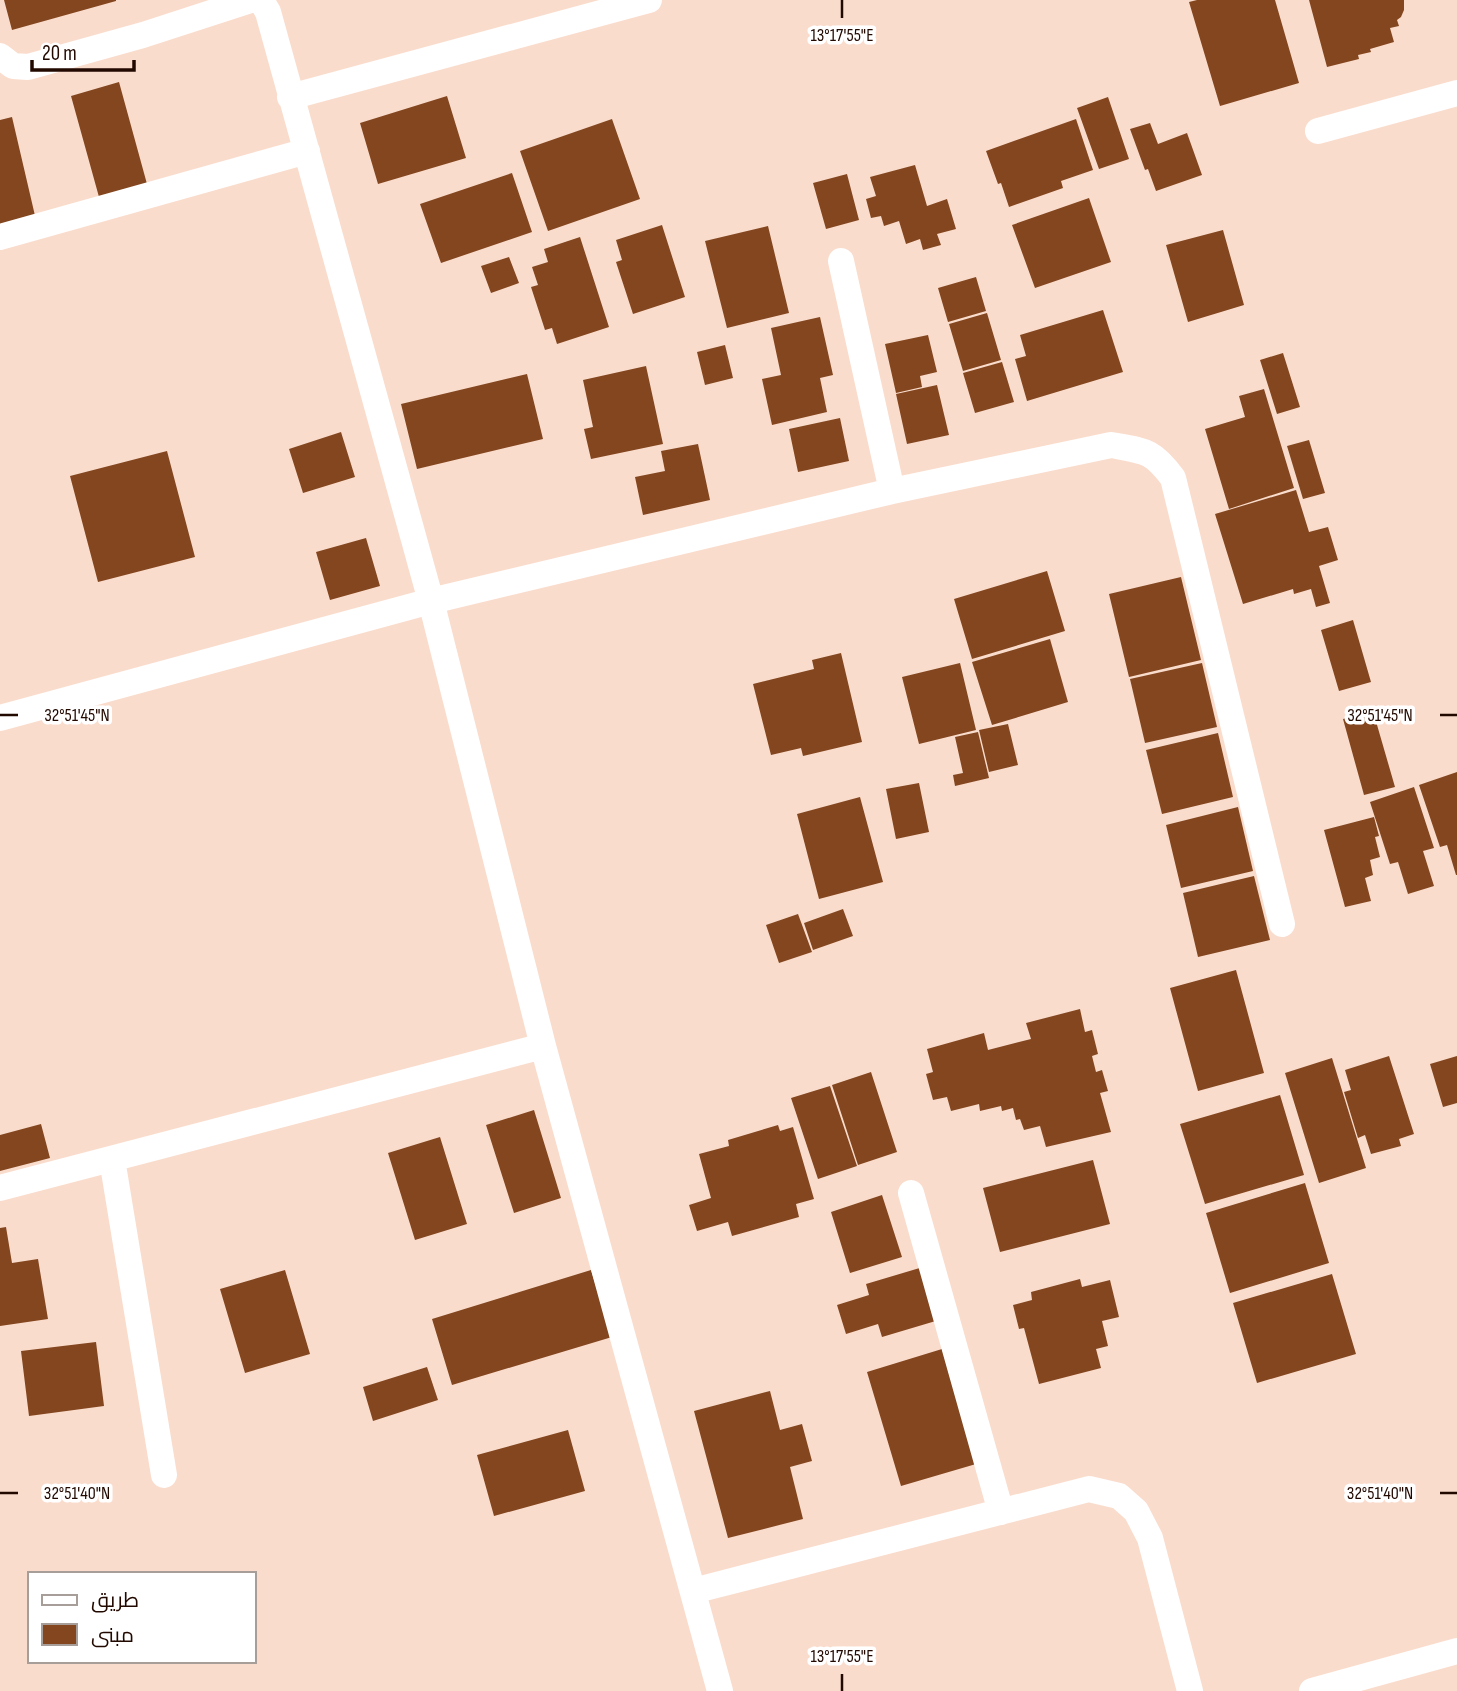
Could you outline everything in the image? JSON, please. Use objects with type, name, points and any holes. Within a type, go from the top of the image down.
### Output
[{"type":"street","points":[[0,55],[13,65],[28,67],[143,35],[253,0],[262,2],[268,12],[431,601],[543,1046],[720,1691]]},
{"type":"street","points":[[290,97],[649,0]]},
{"type":"street","points":[[1318,131],[1457,93]]},
{"type":"street","points":[[0,237],[307,151]]},
{"type":"street","points":[[841,261],[892,491]]},
{"type":"street","points":[[0,719],[431,601],[892,491],[1111,445],[1140,450],[1157,457],[1173,478],[1282,924]]},
{"type":"street","points":[[0,1188],[543,1046]]},
{"type":"street","points":[[112,1159],[164,1475]]},
{"type":"street","points":[[911,1193],[1001,1513]]},
{"type":"street","points":[[693,1591],[1089,1489],[1119,1496],[1136,1511],[1150,1538],[1190,1691]]},
{"type":"street","points":[[1312,1691],[1457,1651]]},
{"type":"building","points":[[4,0],[116,0],[116,1],[12,30]]},
{"type":"building","points":[[1275,0],[1299,83],[1220,106],[1189,2]]},
{"type":"building","points":[[1309,0],[1404,0],[1404,10],[1397,20],[1399,26],[1390,28],[1394,42],[1370,49],[1371,52],[1358,55],[1359,59],[1327,67]]},
{"type":"building","points":[[119,82],[147,184],[99,197],[71,96]]},
{"type":"building","points":[[447,96],[466,158],[378,184],[360,123]]},
{"type":"building","points":[[1108,97],[1129,159],[1099,169],[1077,108]]},
{"type":"building","points":[[12,117],[36,220],[0,228],[0,120]]},
{"type":"building","points":[[612,119],[640,199],[548,231],[520,151]]},
{"type":"building","points":[[1076,119],[1093,170],[1061,181],[1063,188],[1009,207],[986,151]]},
{"type":"building","points":[[1150,123],[1158,144],[1187,133],[1202,175],[1156,191],[1130,129]]},
{"type":"building","points":[[915,165],[927,206],[947,199],[956,229],[937,234],[941,245],[923,250],[920,239],[906,244],[899,221],[884,226],[881,216],[871,218],[866,199],[876,196],[870,177]]},
{"type":"building","points":[[512,173],[532,232],[441,263],[420,204]]},
{"type":"building","points":[[847,174],[859,220],[826,229],[813,183]]},
{"type":"building","points":[[1089,198],[1111,262],[1035,288],[1012,225]]},
{"type":"building","points":[[662,225],[685,297],[633,314],[616,262],[622,260],[616,240]]},
{"type":"building","points":[[768,226],[789,313],[727,328],[705,241]]},
{"type":"building","points":[[1223,230],[1244,305],[1188,322],[1166,245]]},
{"type":"building","points":[[580,237],[609,327],[557,344],[552,328],[545,330],[531,287],[538,285],[532,267],[548,262],[544,249]]},
{"type":"building","points":[[509,257],[519,283],[491,293],[481,266]]},
{"type":"building","points":[[976,277],[986,311],[948,322],[938,288]]},
{"type":"building","points":[[1103,310],[1123,372],[1027,401],[1015,359],[1026,356],[1020,335]]},
{"type":"building","points":[[987,313],[1001,360],[963,371],[949,324]]},
{"type":"building","points":[[820,317],[833,375],[820,378],[827,412],[772,425],[762,379],[781,375],[771,328]]},
{"type":"building","points":[[928,335],[937,372],[920,376],[922,387],[896,393],[885,344]]},
{"type":"building","points":[[725,345],[733,378],[705,385],[697,352]]},
{"type":"building","points":[[1283,353],[1300,407],[1277,414],[1260,360]]},
{"type":"building","points":[[1002,362],[1014,402],[975,413],[963,373]]},
{"type":"building","points":[[646,366],[663,444],[591,459],[584,429],[593,427],[583,380]]},
{"type":"building","points":[[527,374],[543,439],[417,469],[401,404]]},
{"type":"building","points":[[937,385],[949,435],[907,444],[896,394]]},
{"type":"building","points":[[1264,389],[1294,488],[1229,509],[1205,429],[1245,417],[1239,396]]},
{"type":"building","points":[[840,418],[849,461],[798,472],[789,429]]},
{"type":"building","points":[[341,432],[355,477],[303,493],[289,449]]},
{"type":"building","points":[[1309,440],[1325,493],[1303,499],[1287,446]]},
{"type":"building","points":[[698,444],[710,500],[643,515],[635,477],[665,471],[661,451]]},
{"type":"building","points":[[167,451],[195,557],[98,582],[70,476]]},
{"type":"building","points":[[1296,490],[1309,532],[1328,527],[1338,560],[1319,566],[1330,603],[1316,607],[1311,589],[1294,594],[1293,589],[1243,604],[1215,514]]},
{"type":"building","points":[[366,538],[380,586],[330,600],[316,552]]},
{"type":"building","points":[[1047,571],[1065,631],[972,659],[954,599]]},
{"type":"building","points":[[1181,577],[1201,660],[1129,677],[1109,594]]},
{"type":"building","points":[[1353,620],[1371,682],[1339,691],[1321,630]]},
{"type":"building","points":[[1050,639],[1068,702],[992,725],[972,662]]},
{"type":"building","points":[[841,653],[862,742],[803,756],[801,748],[771,755],[753,684],[814,669],[812,660]]},
{"type":"building","points":[[960,663],[976,730],[919,744],[902,677]]},
{"type":"building","points":[[1202,663],[1217,727],[1145,743],[1130,679]]},
{"type":"building","points":[[1373,711],[1395,787],[1364,795],[1343,719]]},
{"type":"building","points":[[1008,724],[1018,765],[989,772],[979,730]]},
{"type":"building","points":[[978,732],[989,778],[955,786],[953,775],[963,773],[955,737]]},
{"type":"building","points":[[1218,733],[1233,797],[1162,814],[1146,750]]},
{"type":"building","points":[[1457,772],[1456,875],[1447,845],[1440,847],[1419,785]]},
{"type":"building","points":[[919,783],[929,832],[896,839],[886,789]]},
{"type":"building","points":[[1414,787],[1434,848],[1423,851],[1434,886],[1408,894],[1398,862],[1390,864],[1370,802]]},
{"type":"building","points":[[860,797],[883,882],[819,899],[797,814]]},
{"type":"building","points":[[1238,807],[1253,871],[1181,888],[1166,825]]},
{"type":"building","points":[[1374,817],[1379,836],[1375,837],[1380,857],[1370,860],[1373,875],[1365,878],[1371,901],[1345,907],[1324,830]]},
{"type":"building","points":[[1254,876],[1270,940],[1198,957],[1183,893]]},
{"type":"building","points":[[843,909],[853,936],[813,950],[804,923]]},
{"type":"building","points":[[798,914],[812,952],[779,963],[766,925]]},
{"type":"building","points":[[1236,970],[1264,1073],[1198,1091],[1170,988]]},
{"type":"building","points":[[1080,1009],[1085,1032],[1092,1030],[1098,1054],[1092,1056],[1096,1072],[1102,1070],[1108,1091],[1100,1093],[1111,1132],[1046,1147],[1040,1126],[1024,1130],[1020,1119],[1016,1120],[1013,1108],[1002,1111],[1001,1106],[980,1111],[979,1104],[951,1111],[947,1097],[933,1100],[926,1074],[933,1072],[927,1049],[984,1033],[988,1050],[1031,1039],[1026,1023]]},
{"type":"building","points":[[1389,1056],[1414,1134],[1399,1139],[1401,1146],[1371,1154],[1365,1135],[1358,1138],[1344,1092],[1351,1090],[1345,1070]]},
{"type":"building","points":[[1457,1056],[1457,1103],[1443,1107],[1430,1064]]},
{"type":"building","points":[[1332,1058],[1366,1168],[1319,1183],[1285,1073]]},
{"type":"building","points":[[871,1072],[897,1152],[858,1165],[832,1085]]},
{"type":"building","points":[[830,1086],[857,1166],[818,1179],[791,1098]]},
{"type":"building","points":[[1280,1095],[1304,1175],[1205,1204],[1180,1124]]},
{"type":"building","points":[[534,1110],[561,1198],[514,1213],[486,1125]]},
{"type":"building","points":[[41,1124],[50,1158],[0,1171],[0,1135]]},
{"type":"building","points":[[778,1125],[780,1131],[793,1127],[814,1199],[796,1204],[799,1217],[732,1236],[728,1222],[697,1231],[689,1205],[711,1198],[699,1154],[729,1146],[728,1140]]},
{"type":"building","points":[[440,1137],[467,1224],[415,1240],[388,1153]]},
{"type":"building","points":[[1093,1160],[1110,1224],[1000,1252],[983,1188]]},
{"type":"building","points":[[1305,1183],[1329,1263],[1230,1293],[1206,1213]]},
{"type":"building","points":[[882,1195],[902,1257],[850,1273],[831,1212]]},
{"type":"building","points":[[6,1227],[12,1263],[38,1259],[48,1319],[0,1326],[0,1228]]},
{"type":"building","points":[[923,1267],[939,1320],[882,1337],[878,1324],[846,1334],[837,1305],[869,1295],[866,1284]]},
{"type":"building","points":[[285,1270],[310,1354],[245,1373],[220,1289]]},
{"type":"building","points":[[591,1270],[612,1337],[452,1385],[432,1319]]},
{"type":"building","points":[[1332,1274],[1356,1354],[1257,1383],[1233,1303]]},
{"type":"building","points":[[1080,1279],[1082,1287],[1110,1280],[1119,1317],[1102,1321],[1108,1346],[1096,1349],[1101,1368],[1039,1384],[1024,1328],[1019,1329],[1013,1305],[1032,1300],[1031,1292]]},
{"type":"building","points":[[96,1342],[104,1406],[29,1416],[21,1351]]},
{"type":"building","points":[[942,1349],[976,1464],[901,1486],[867,1372]]},
{"type":"building","points":[[427,1367],[438,1400],[373,1421],[363,1387]]},
{"type":"building","points":[[770,1391],[780,1430],[802,1424],[812,1461],[790,1467],[803,1519],[728,1538],[694,1411]]},
{"type":"building","points":[[568,1430],[585,1491],[494,1516],[477,1455]]}]
